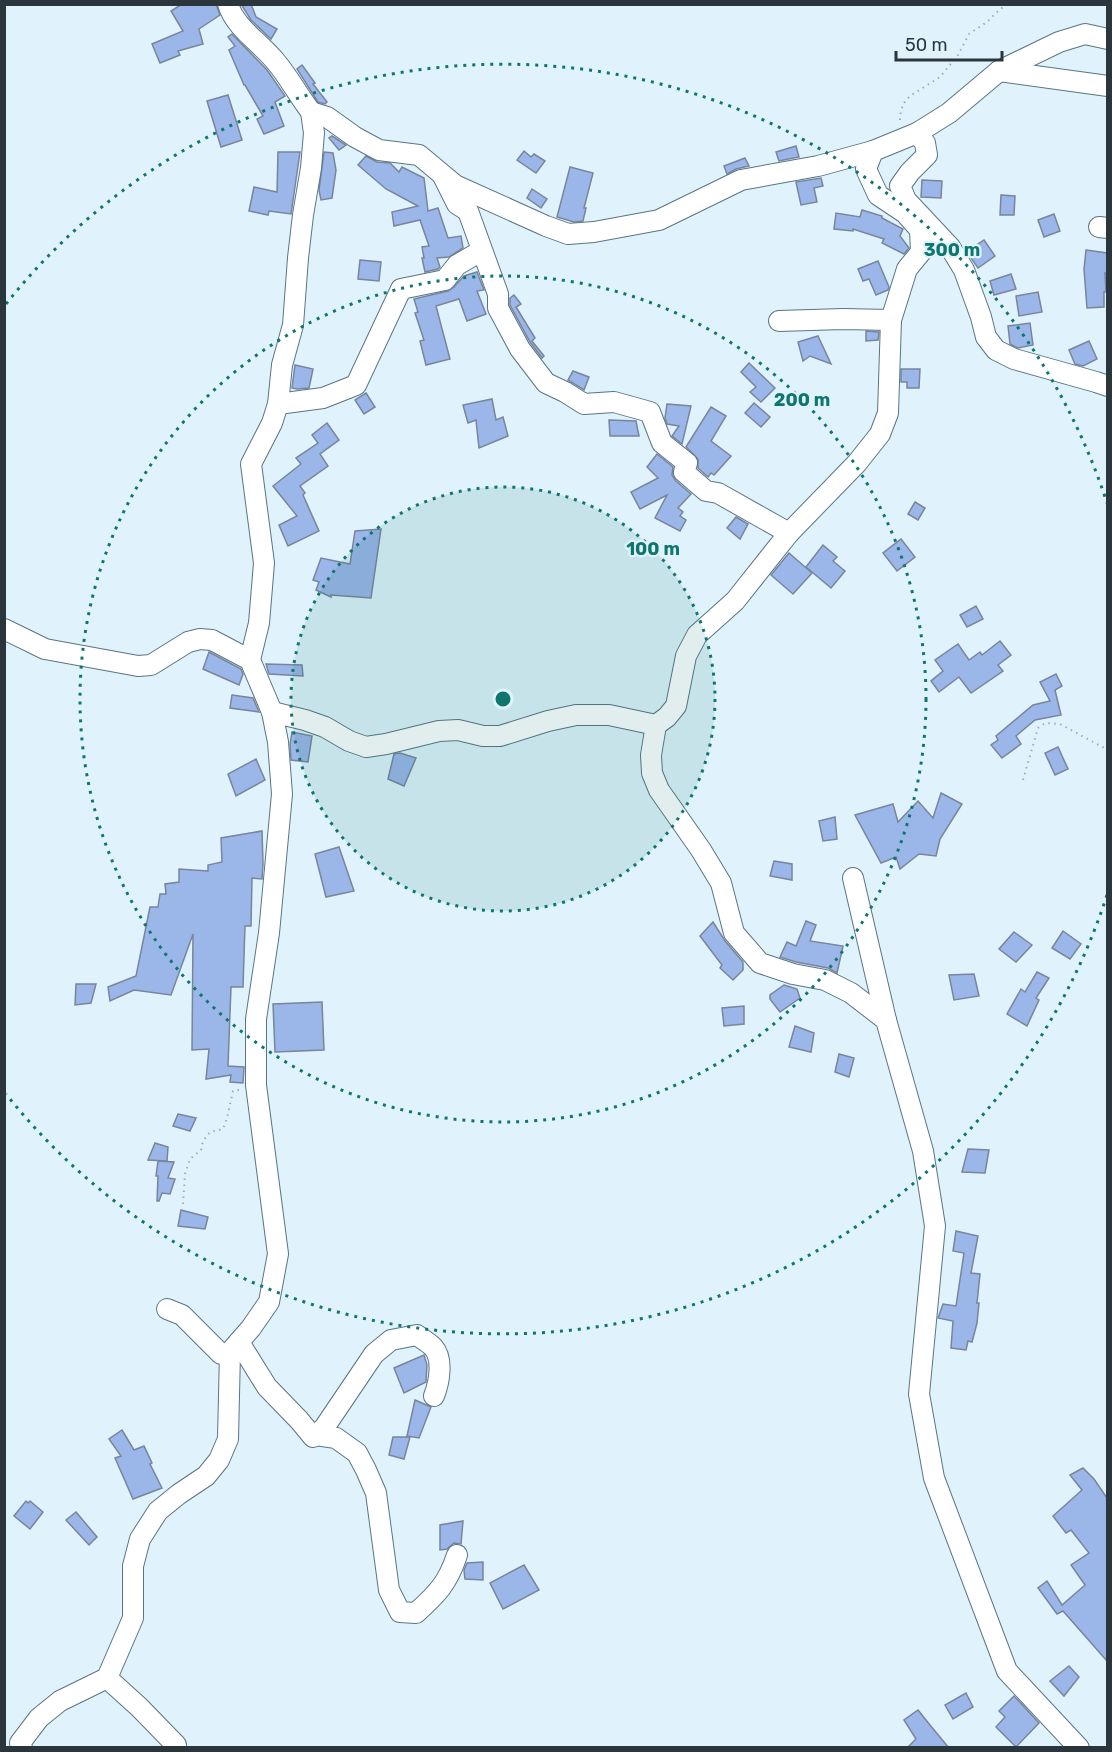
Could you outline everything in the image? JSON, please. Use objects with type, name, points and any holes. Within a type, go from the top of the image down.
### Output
[{"type":"street","points":[[167,1309],[182,1315],[221,1354],[234,1347],[269,1302],[278,1254],[256,1084],[256,1019],[269,933],[282,794],[278,742],[272,712],[250,660],[259,622],[264,562],[251,464],[272,423],[278,404],[282,365],[293,325],[303,215],[314,133],[311,112],[276,61],[230,13],[228,4]]},
{"type":"street","points":[[311,112],[327,117],[355,137],[379,150],[419,155],[456,184],[546,226],[568,234],[594,232],[659,220],[741,180],[818,166],[873,151],[909,130],[949,113],[999,71],[1059,42],[1085,34],[1107,39]]},
{"type":"street","points":[[999,71],[1107,86]]},
{"type":"street","points":[[909,130],[925,143],[927,155],[900,186],[906,200],[950,247],[964,270],[986,337],[996,350],[1014,358],[1107,386]]},
{"type":"street","points":[[873,151],[866,169],[878,195],[905,213],[920,230],[921,252],[907,269],[891,320],[888,413],[880,434],[857,463],[789,533],[735,601],[697,635],[686,656],[676,706],[656,725],[651,755],[652,773],[659,790],[722,883],[734,933],[760,963],[793,974],[825,980],[851,993],[886,1020]]},
{"type":"street","points":[[443,176],[457,204],[468,211],[498,294],[498,309],[520,349],[546,383],[584,404],[614,402],[650,412],[662,443],[687,463],[684,472],[698,485],[706,491],[718,493],[789,533]]},
{"type":"street","points":[[278,404],[322,398],[356,386],[401,289],[445,280],[458,265],[481,251]]},
{"type":"street","points":[[779,321],[891,320]]},
{"type":"street","points":[[4,629],[45,649],[138,666],[151,664],[188,642],[200,639],[212,640],[250,660]]},
{"type":"street","points":[[272,712],[325,727],[349,741],[366,747],[439,731],[458,730],[483,736],[500,736],[576,715],[609,715],[656,725]]},
{"type":"street","points":[[853,878],[886,1020],[923,1151],[935,1226],[920,1394],[934,1478],[1007,1671],[1078,1748]]},
{"type":"street","points":[[316,1435],[324,1428],[374,1354],[391,1340],[417,1335],[435,1348],[440,1363],[438,1386],[434,1396]]},
{"type":"street","points":[[234,1347],[267,1387],[314,1437],[316,1435],[336,1438],[357,1453],[376,1493],[389,1590],[400,1612],[416,1613],[432,1599],[450,1576],[457,1555]]},
{"type":"street","points":[[22,1748],[20,1743],[39,1718],[60,1701],[107,1678],[133,1618],[134,1566],[140,1539],[158,1511],[206,1476],[219,1460],[228,1439],[234,1347]]},
{"type":"street","points":[[107,1678],[153,1720],[176,1744],[176,1748]]},
{"type":"path","points":[[909,130],[900,116],[903,104],[910,96],[940,77],[958,55],[969,34],[1007,4]]},
{"type":"path","points":[[1023,780],[1038,728],[1045,723],[1060,724],[1107,750]]},
{"type":"path","points":[[183,1204],[185,1174],[190,1159],[201,1150],[203,1141],[210,1132],[223,1129],[233,1091],[256,1084]]},
{"type":"building","points":[[182,4],[216,4],[220,15],[199,29],[203,44],[178,51],[180,55],[160,63],[152,44],[183,31],[171,11]]},
{"type":"building","points":[[241,4],[251,4],[256,17],[277,29],[271,39],[251,20]]},
{"type":"building","points":[[232,34],[267,70],[285,96],[275,102],[284,126],[264,134],[257,119],[263,116],[244,85],[229,50],[235,46],[228,37]]},
{"type":"building","points":[[302,65],[327,102],[325,104],[318,102],[297,69]]},
{"type":"building","points":[[228,95],[242,140],[221,147],[207,101]]},
{"type":"building","points":[[332,136],[346,145],[339,150],[329,138]]},
{"type":"building","points":[[796,146],[799,157],[779,161],[776,152]]},
{"type":"building","points":[[524,151],[531,157],[534,154],[545,161],[536,173],[517,160]]},
{"type":"building","points":[[278,152],[300,152],[291,214],[269,211],[268,215],[249,211],[254,187],[277,192]]},
{"type":"building","points":[[324,152],[333,153],[336,170],[332,198],[321,200],[319,190]]},
{"type":"building","points":[[366,156],[377,162],[390,163],[399,172],[402,167],[424,178],[428,211],[438,208],[448,238],[461,236],[463,248],[449,257],[437,258],[440,267],[438,269],[425,272],[422,247],[429,246],[420,220],[394,226],[392,212],[418,206],[386,189],[358,165]]},
{"type":"building","points":[[745,158],[749,166],[727,174],[724,166]]},
{"type":"building","points":[[570,167],[593,173],[583,221],[574,222],[557,217]]},
{"type":"building","points":[[821,178],[823,186],[814,188],[817,202],[801,205],[796,182]]},
{"type":"building","points":[[922,180],[942,181],[941,198],[921,197]]},
{"type":"building","points":[[532,189],[547,199],[541,208],[527,198]]},
{"type":"building","points":[[1001,195],[1015,196],[1014,215],[1000,215]]},
{"type":"building","points":[[862,210],[882,216],[903,229],[900,236],[909,248],[904,254],[882,243],[884,239],[853,229],[853,231],[834,229],[836,213],[860,217]]},
{"type":"building","points":[[1054,214],[1060,231],[1044,237],[1038,220]]},
{"type":"building","points":[[984,240],[995,256],[978,268],[969,255],[974,251],[972,248]]},
{"type":"building","points":[[1086,250],[1107,253],[1104,307],[1087,308],[1084,269]]},
{"type":"building","points":[[360,260],[381,262],[379,281],[358,279]]},
{"type":"building","points":[[878,261],[889,287],[888,290],[876,295],[869,279],[863,281],[858,269]]},
{"type":"building","points":[[477,272],[484,290],[477,291],[486,314],[467,321],[459,299],[436,306],[450,359],[426,365],[420,341],[424,340],[415,313],[418,312],[414,299],[448,291],[464,276]]},
{"type":"building","points":[[1011,274],[1016,289],[994,295],[990,281]]},
{"type":"building","points":[[1038,292],[1042,312],[1019,316],[1016,296]]},
{"type":"building","points":[[514,295],[521,304],[516,307],[535,338],[532,341],[544,356],[542,358],[530,342],[510,305],[510,298]]},
{"type":"building","points":[[1030,323],[1033,345],[1018,348],[1010,344],[1008,326]]},
{"type":"building","points":[[866,331],[879,332],[878,340],[866,341]]},
{"type":"building","points":[[818,336],[831,364],[810,356],[803,361],[798,342]]},
{"type":"building","points":[[1089,341],[1097,359],[1083,366],[1075,364],[1069,350]]},
{"type":"building","points":[[749,363],[775,388],[761,402],[750,392],[756,387],[741,372]]},
{"type":"building","points":[[295,365],[313,369],[309,388],[292,388]]},
{"type":"building","points":[[901,369],[920,369],[919,388],[907,388],[907,382],[901,382]]},
{"type":"building","points":[[573,371],[589,377],[584,390],[568,380]]},
{"type":"building","points":[[366,393],[375,407],[364,414],[355,400]]},
{"type":"building","points":[[492,399],[496,420],[503,417],[508,436],[479,448],[476,420],[468,423],[463,405]]},
{"type":"building","points":[[754,403],[770,417],[761,427],[745,413]]},
{"type":"building","points":[[667,404],[691,406],[682,444],[672,436],[679,426],[667,424],[665,418]]},
{"type":"building","points":[[711,407],[726,416],[711,441],[731,456],[714,475],[711,473],[708,477],[698,468],[698,459],[686,447]]},
{"type":"building","points":[[609,420],[636,421],[639,436],[610,436]]},
{"type":"building","points":[[327,423],[339,440],[320,454],[328,466],[300,486],[305,493],[303,495],[319,531],[288,546],[279,525],[297,516],[273,486],[301,464],[296,458],[318,443],[312,435]]},
{"type":"building","points":[[657,454],[673,467],[672,475],[676,481],[691,494],[678,508],[683,512],[680,516],[686,520],[680,531],[655,518],[667,495],[640,509],[631,492],[658,478],[647,467]]},
{"type":"building","points":[[915,502],[925,508],[918,520],[908,514]]},
{"type":"building","points":[[736,517],[748,524],[740,539],[727,528]]},
{"type":"building","points":[[381,529],[371,598],[331,595],[331,597],[316,590],[319,582],[313,580],[321,558],[350,564],[355,531]]},
{"type":"building","points":[[901,539],[915,557],[897,571],[883,553]]},
{"type":"building","points":[[823,545],[837,557],[833,561],[845,571],[831,588],[806,567]]},
{"type":"building","points":[[789,553],[812,573],[793,594],[771,575]]},
{"type":"building","points":[[976,606],[983,619],[967,627],[960,615]]},
{"type":"building","points":[[1000,641],[1011,655],[998,665],[1003,671],[971,693],[959,677],[939,692],[931,681],[943,671],[935,660],[958,644],[969,660],[980,652],[982,655]]},
{"type":"building","points":[[209,652],[241,669],[243,674],[239,685],[203,669]]},
{"type":"building","points":[[266,664],[302,665],[303,676],[269,674]]},
{"type":"building","points":[[1056,674],[1062,686],[1055,690],[1061,715],[1035,720],[1016,736],[1021,744],[1002,758],[991,745],[998,740],[996,736],[1033,705],[1050,701],[1040,682]]},
{"type":"building","points":[[232,695],[253,698],[259,712],[230,708]]},
{"type":"building","points":[[292,732],[312,736],[308,762],[291,760]]},
{"type":"building","points":[[1058,747],[1068,769],[1055,775],[1045,753]]},
{"type":"building","points":[[400,753],[416,758],[404,786],[388,779],[394,754]]},
{"type":"building","points":[[256,759],[265,780],[236,796],[228,774]]},
{"type":"building","points":[[941,793],[962,804],[940,839],[936,856],[919,854],[900,869],[896,857],[881,863],[855,815],[893,804],[898,822],[918,801],[933,818]]},
{"type":"building","points":[[835,817],[837,839],[823,841],[819,821]]},
{"type":"building","points":[[262,831],[262,879],[252,878],[251,926],[245,926],[243,987],[231,987],[228,1066],[244,1067],[243,1083],[230,1082],[231,1075],[206,1079],[209,1049],[192,1050],[193,934],[171,995],[134,990],[110,1001],[108,987],[136,976],[150,907],[158,907],[160,894],[166,894],[165,884],[179,882],[179,869],[208,871],[208,865],[222,862],[221,838]]},
{"type":"building","points":[[339,847],[354,891],[326,897],[315,854]]},
{"type":"building","points":[[774,861],[792,864],[792,880],[770,876]]},
{"type":"building","points":[[806,921],[816,925],[810,941],[843,946],[837,973],[828,968],[780,957],[787,942],[796,946]]},
{"type":"building","points":[[713,922],[743,962],[743,970],[733,980],[720,968],[722,965],[700,936]]},
{"type":"building","points":[[1063,931],[1081,944],[1070,959],[1052,948]]},
{"type":"building","points":[[1014,932],[1032,945],[1016,962],[999,949]]},
{"type":"building","points":[[1037,972],[1049,978],[1036,998],[1039,1000],[1027,1026],[1007,1014],[1021,989],[1025,992]]},
{"type":"building","points":[[974,974],[979,996],[954,1000],[949,975]]},
{"type":"building","points":[[76,984],[96,984],[91,1003],[75,1005]]},
{"type":"building","points":[[784,985],[797,989],[800,998],[780,1012],[770,999],[770,995]]},
{"type":"building","points":[[322,1002],[324,1050],[275,1052],[273,1004]]},
{"type":"building","points":[[744,1006],[744,1024],[724,1026],[722,1008]]},
{"type":"building","points":[[795,1026],[814,1033],[811,1052],[789,1047]]},
{"type":"building","points":[[839,1054],[854,1058],[849,1077],[835,1072]]},
{"type":"building","points":[[178,1114],[196,1118],[190,1131],[173,1126]]},
{"type":"building","points":[[155,1143],[168,1147],[167,1161],[148,1160]]},
{"type":"building","points":[[968,1149],[989,1150],[985,1173],[962,1172]]},
{"type":"building","points":[[158,1161],[174,1162],[168,1178],[175,1179],[170,1194],[162,1193],[157,1201],[158,1176],[156,1176]]},
{"type":"building","points":[[181,1210],[208,1217],[205,1229],[178,1226]]},
{"type":"building","points":[[956,1231],[978,1236],[971,1273],[980,1274],[977,1323],[972,1342],[968,1341],[966,1350],[951,1348],[953,1321],[938,1318],[943,1304],[956,1306],[964,1253],[953,1251]]},
{"type":"building","points":[[424,1355],[427,1365],[426,1382],[404,1393],[394,1368]]},
{"type":"building","points":[[415,1400],[431,1407],[419,1438],[407,1436]]},
{"type":"building","points":[[122,1430],[134,1450],[144,1446],[162,1488],[133,1499],[115,1458],[121,1456],[109,1439]]},
{"type":"building","points":[[393,1437],[410,1437],[404,1459],[389,1455]]},
{"type":"building","points":[[1083,1468],[1107,1498],[1107,1661],[1063,1611],[1057,1614],[1038,1588],[1047,1581],[1062,1605],[1085,1585],[1071,1565],[1089,1553],[1071,1530],[1066,1533],[1053,1516],[1082,1490],[1070,1475]]},
{"type":"building","points":[[26,1501],[28,1503],[30,1501],[43,1512],[30,1529],[14,1516]]},
{"type":"building","points":[[76,1512],[97,1537],[89,1545],[66,1520]]},
{"type":"building","points":[[463,1521],[461,1544],[454,1543],[447,1549],[440,1550],[440,1525]]},
{"type":"building","points":[[483,1562],[483,1580],[465,1579],[464,1570],[467,1563]]},
{"type":"building","points":[[524,1565],[539,1590],[503,1609],[490,1583]]},
{"type":"building","points":[[1069,1666],[1079,1677],[1064,1696],[1050,1681]]},
{"type":"building","points":[[966,1693],[973,1707],[953,1719],[945,1705]]},
{"type":"building","points":[[1014,1696],[1039,1723],[1016,1747],[996,1727],[1005,1717],[999,1711]]},
{"type":"building","points":[[918,1710],[949,1748],[907,1748],[916,1739],[904,1720]]}]
